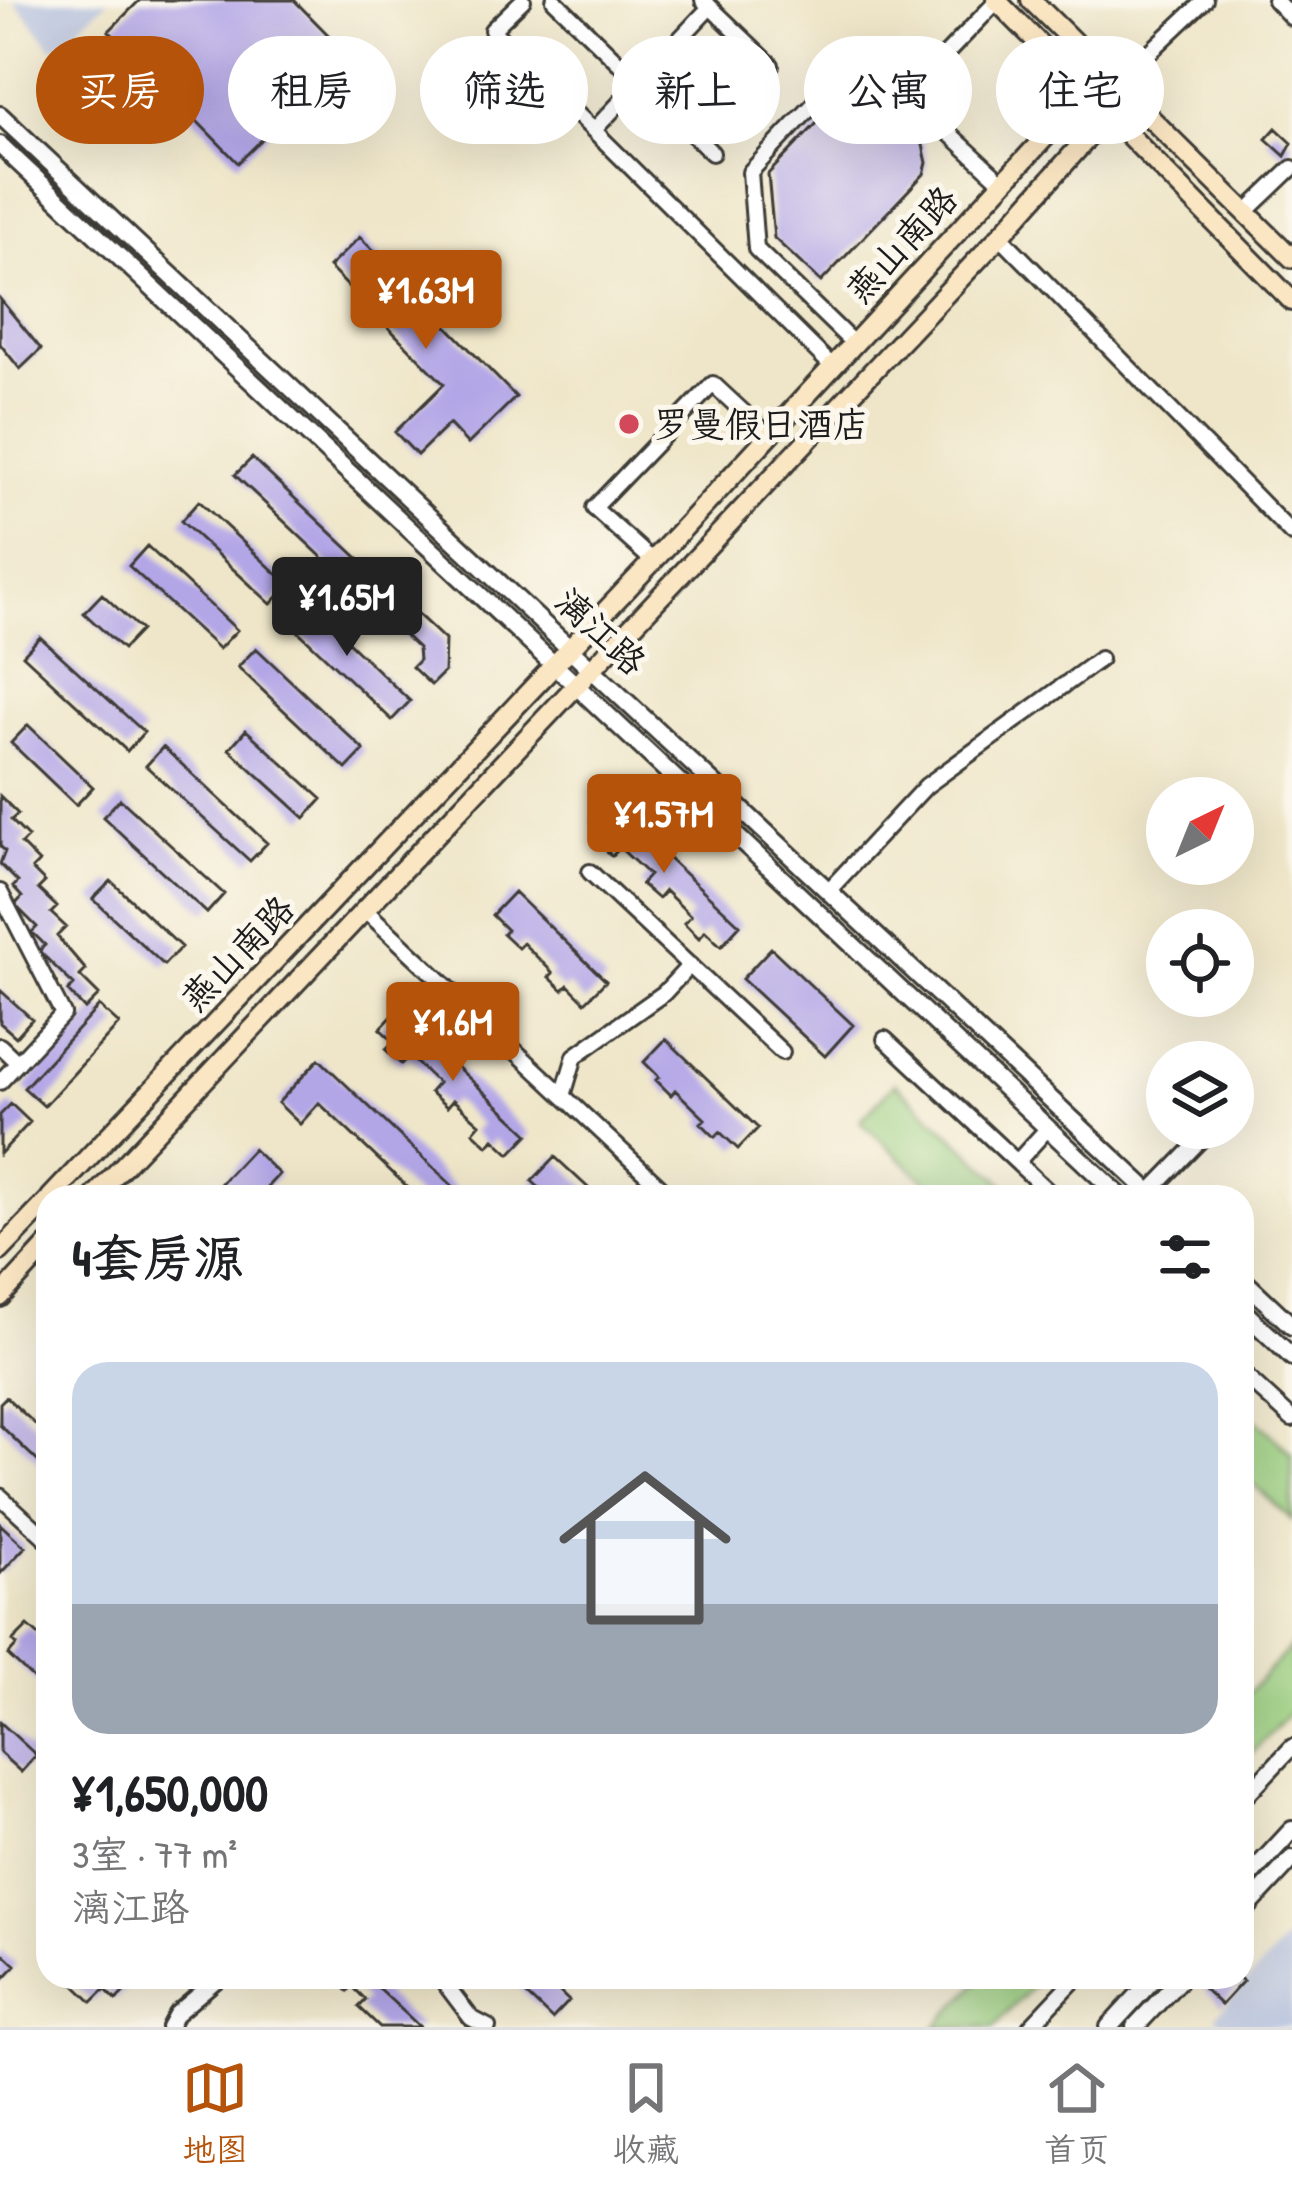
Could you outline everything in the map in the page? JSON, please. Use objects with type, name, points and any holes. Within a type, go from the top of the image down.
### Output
[{"type":"main road","points":[[997,0],[1031,36]]},
{"type":"main road","points":[[1031,0],[1067,36]]},
{"type":"main road","points":[[1164,133],[1292,258]]},
{"type":"main road","name":"燕山南路","points":[[63,1185],[1039,144]]},
{"type":"main road","name":"燕山南路","points":[[105,1185],[578,687],[1082,144]]},
{"type":"main road","points":[[1135,144],[1292,301]]},
{"type":"main road","points":[[775,429],[804,444]]},
{"type":"main road","points":[[344,890],[364,909]]},
{"type":"main road","points":[[202,1038],[224,1058]]},
{"type":"main road","name":"燕山南路","points":[[0,1252],[36,1214]]},
{"type":"main road","points":[[0,1252],[22,1273]]},
{"type":"main road","points":[[0,1297],[36,1258]]},
{"type":"street","points":[[523,0],[493,30],[832,367]]},
{"type":"street","points":[[554,0],[612,56]]},
{"type":"street","points":[[963,36],[997,0]]},
{"type":"street","points":[[1164,38],[1204,0]]},
{"type":"street","points":[[1275,0],[1292,18]]},
{"type":"street","points":[[679,36],[707,3],[741,36]]},
{"type":"street","points":[[594,130],[612,111]]},
{"type":"street","name":"漓江路","points":[[0,115],[1141,1185]]},
{"type":"street","points":[[804,115],[750,172],[756,249],[854,344]]},
{"type":"street","points":[[703,144],[712,153]]},
{"type":"street","points":[[960,144],[1003,183]]},
{"type":"street","name":"漓江路","points":[[0,145],[1108,1185]]},
{"type":"street","points":[[1246,212],[1292,168]]},
{"type":"street","points":[[1000,236],[1292,534]]},
{"type":"street","points":[[652,562],[594,508],[713,384],[775,429]]},
{"type":"street","points":[[829,890],[926,786],[1100,659]]},
{"type":"street","points":[[590,872],[782,1052]]},
{"type":"street","points":[[0,892],[63,1015],[0,1082]]},
{"type":"street","points":[[364,909],[657,1185]]},
{"type":"street","points":[[563,1096],[575,1056],[664,993],[690,965]]},
{"type":"street","points":[[885,1039],[1041,1185]]},
{"type":"street","points":[[0,1046],[18,1063]]},
{"type":"street","points":[[1017,1162],[1048,1128]]},
{"type":"street","points":[[1161,1185],[1193,1149]]},
{"type":"street","points":[[1254,1290],[1292,1326]]},
{"type":"street","points":[[1254,1321],[1292,1357]]},
{"type":"street","points":[[1254,1383],[1292,1419]]},
{"type":"street","points":[[0,1496],[36,1529]]},
{"type":"street","points":[[1254,1787],[1292,1747]]},
{"type":"street","points":[[1254,1871],[1292,1830]]},
{"type":"street","points":[[1254,1900],[1292,1859]]},
{"type":"street","points":[[169,2027],[176,2014],[206,1989]]},
{"type":"street","points":[[449,1989],[471,2018],[488,2027]]},
{"type":"street","points":[[1039,2024],[1067,1989]]},
{"type":"street","points":[[1109,2027],[1144,1989]]},
{"type":"street","points":[[1135,2027],[1171,1989]]},
{"type":"shaded area","points":[[14,0],[109,0],[68,36],[43,36]]},
{"type":"shaded area","points":[[1292,1933],[1292,2027],[1227,2027],[1215,2016],[1240,1989],[1254,1989],[1254,1974]]},
{"type":"green space","points":[[895,1083],[1005,1185],[930,1185],[860,1121]]},
{"type":"green space","points":[[1254,1418],[1292,1454],[1292,1520],[1254,1485]]},
{"type":"green space","points":[[1292,1646],[1292,1710],[1254,1751],[1254,1686]]},
{"type":"green space","points":[[972,1989],[1030,1989],[994,2027],[936,2027]]},
{"type":"building","points":[[140,0],[294,0],[329,36],[228,36],[228,144],[257,144],[238,163],[204,128],[204,36],[114,36],[109,31]]},
{"type":"building","points":[[1276,128],[1292,143],[1285,156],[1266,139]]},
{"type":"building","points":[[804,137],[804,144],[923,144],[927,163],[924,174],[821,282],[774,238],[768,174]]},
{"type":"building","points":[[360,237],[516,397],[468,444],[449,424],[417,455],[395,432],[444,384],[329,267]]},
{"type":"building","points":[[0,299],[41,349],[20,369],[0,344]]},
{"type":"building","points":[[252,458],[445,640],[444,672],[431,685],[412,667],[419,660],[418,648],[235,475]]},
{"type":"building","points":[[199,501],[289,585],[271,604],[181,521]]},
{"type":"building","points":[[147,546],[237,630],[219,649],[129,566]]},
{"type":"building","points":[[102,594],[141,630],[123,649],[84,613]]},
{"type":"building","points":[[302,598],[410,701],[392,720],[284,618]]},
{"type":"building","points":[[40,637],[144,732],[127,751],[23,655]]},
{"type":"building","points":[[256,648],[364,750],[346,769],[238,667]]},
{"type":"building","points":[[28,725],[93,787],[76,805],[11,743]]},
{"type":"building","points":[[246,730],[322,799],[305,818],[229,749]]},
{"type":"building","points":[[163,747],[267,843],[250,861],[146,766]]},
{"type":"building","points":[[0,796],[18,814],[11,820],[28,837],[21,844],[39,862],[32,869],[45,882],[38,889],[57,907],[51,913],[66,927],[57,936],[86,970],[80,976],[99,995],[85,1009],[68,991],[74,985],[39,951],[45,945],[32,932],[37,927],[15,905],[22,897],[13,887],[18,882],[0,864],[5,851],[0,846]]},
{"type":"building","points":[[120,799],[224,894],[207,913],[103,817]]},
{"type":"building","points":[[608,802],[740,925],[721,946],[705,931],[699,938],[684,923],[691,916],[665,891],[658,899],[641,884],[649,875],[620,848],[612,856],[597,842],[604,834],[591,821]]},
{"type":"building","points":[[111,881],[181,947],[164,965],[93,899]]},
{"type":"building","points":[[514,892],[606,981],[585,1002],[568,985],[563,990],[549,977],[553,973],[523,943],[518,948],[503,934],[507,930],[492,915]]},
{"type":"building","points":[[771,948],[853,1025],[825,1056],[742,979]]},
{"type":"building","points":[[0,990],[32,1019],[16,1037],[0,1023]]},
{"type":"building","points":[[99,1006],[119,1024],[44,1106],[24,1088]]},
{"type":"building","points":[[397,1011],[529,1134],[510,1154],[494,1139],[488,1146],[473,1132],[480,1124],[453,1100],[447,1107],[430,1092],[438,1083],[409,1056],[401,1064],[386,1050],[394,1042],[380,1029]]},
{"type":"building","points":[[666,1039],[758,1128],[738,1149],[720,1132],[715,1137],[701,1123],[705,1119],[675,1090],[671,1095],[644,1062]]},
{"type":"building","points":[[319,1059],[452,1185],[405,1185],[319,1103],[300,1124],[278,1103]]},
{"type":"building","points":[[11,1104],[30,1122],[0,1154],[0,1115]]},
{"type":"building","points":[[253,1149],[279,1174],[269,1185],[219,1185]]},
{"type":"building","points":[[555,1157],[585,1185],[536,1185],[532,1181]]},
{"type":"building","points":[[6,1397],[36,1425],[36,1460],[0,1425],[0,1403]]},
{"type":"building","points":[[0,1524],[25,1547],[0,1574]]},
{"type":"building","points":[[28,1626],[36,1633],[36,1681],[8,1655],[17,1645],[13,1641]]},
{"type":"building","points":[[0,1722],[36,1755],[21,1772],[0,1753]]},
{"type":"building","points":[[0,1950],[16,1965],[0,1982]]},
{"type":"building","points":[[78,1989],[105,1989],[92,2002]]},
{"type":"building","points":[[105,1989],[126,1989],[116,2000]]},
{"type":"building","points":[[355,1989],[379,1989],[420,2027],[380,2027],[359,2007],[366,2000]]},
{"type":"building","points":[[520,1989],[556,1989],[569,2001],[552,2019]]},
{"type":"building","points":[[1204,1989],[1236,1989],[1221,2005]]},
{"type":"place","name":"罗曼假日酒店","points":[[629,424]]}]
